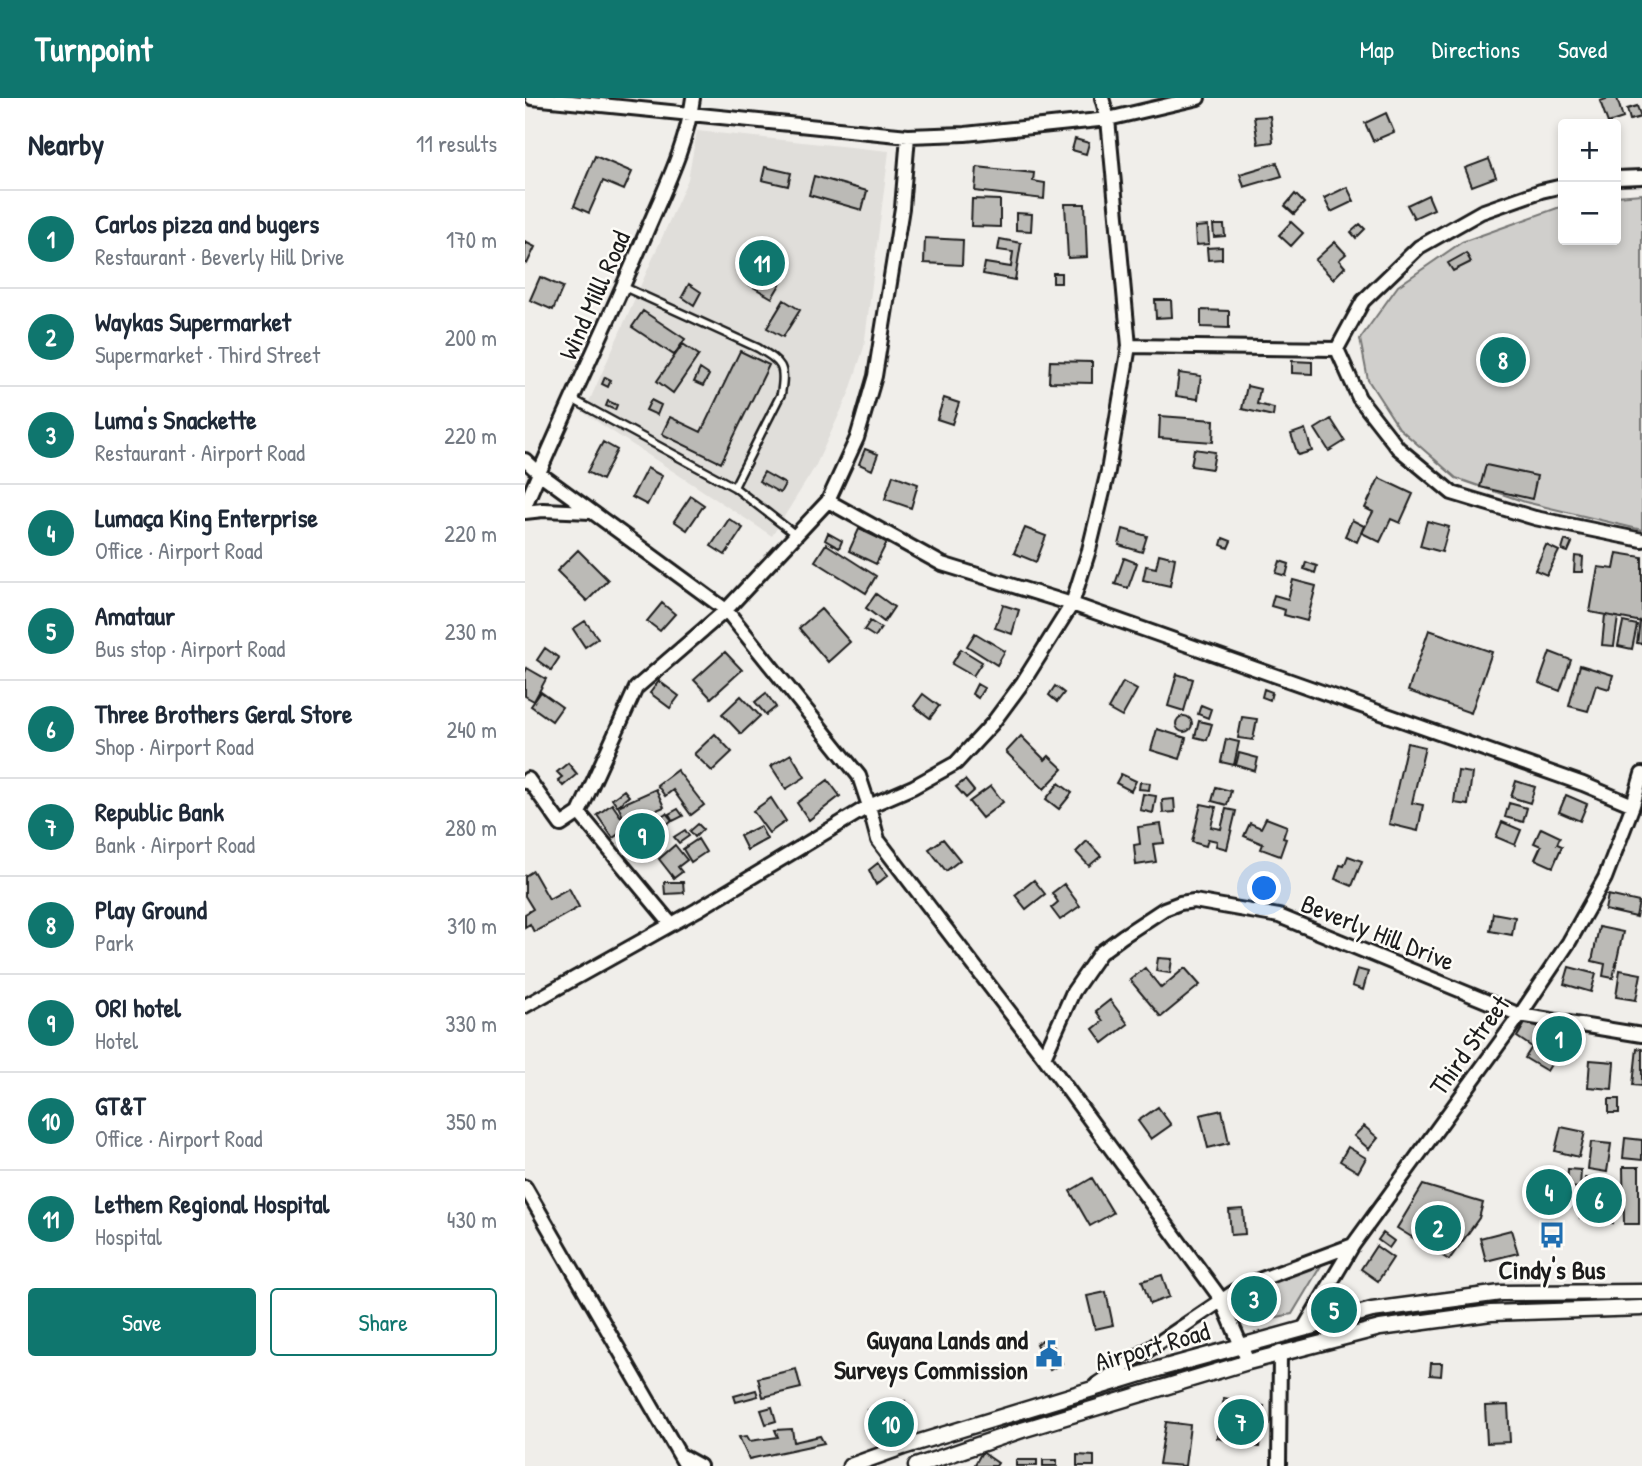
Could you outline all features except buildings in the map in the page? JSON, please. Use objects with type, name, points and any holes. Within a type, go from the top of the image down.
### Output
[{"type":"street","points":[[532,98],[908,136],[965,134],[1108,119],[1198,98]]},
{"type":"street","name":"Wind Milll Road","points":[[525,506],[624,287],[680,152],[693,98]]},
{"type":"street","points":[[525,1006],[671,925],[869,806],[913,788],[955,762],[992,724],[1023,682],[1072,604],[1089,550],[1108,471],[1129,346],[1108,119],[1102,98]]},
{"type":"street","points":[[525,782],[528,779],[561,825],[579,813],[636,688],[726,610],[828,501],[857,438],[875,376],[902,208],[908,136]]},
{"type":"street","points":[[1621,178],[1642,177]]},
{"type":"street","points":[[1337,349],[1363,301],[1419,247],[1481,212],[1558,187]]},
{"type":"street","points":[[1129,346],[1337,349]]},
{"type":"street","points":[[1337,349],[1359,398],[1398,448],[1452,493],[1535,518],[1642,540]]},
{"type":"street","points":[[525,460],[538,473],[726,610],[859,776],[878,839],[1044,1058],[1221,1299],[1248,1362]]},
{"type":"street","points":[[828,501],[942,564],[1072,604],[1583,784],[1633,805]]},
{"type":"street","points":[[525,512],[592,512]]},
{"type":"street","name":"Third Street","points":[[1304,1328],[1353,1245],[1520,1015],[1569,942],[1605,878],[1642,774]]},
{"type":"street","points":[[579,813],[671,925]]},
{"type":"street","name":"Beverly Hill Drive","points":[[1044,1058],[1073,992],[1100,953],[1164,909],[1194,901],[1279,916],[1520,1015],[1642,1034]]},
{"type":"street","points":[[526,1189],[683,1460],[700,1466]]},
{"type":"street","points":[[1090,1390],[1243,1286],[1353,1245]]},
{"type":"street","name":"Airport Road","points":[[850,1466],[903,1447],[1090,1390],[1242,1345],[1383,1308],[1501,1293],[1642,1292]]},
{"type":"street","points":[[1383,1308],[1386,1326]]},
{"type":"street","name":"Airport Road","points":[[916,1466],[1022,1430],[1280,1352],[1386,1326],[1491,1313],[1642,1308]]},
{"type":"street","points":[[1279,1466],[1280,1352]]},
{"type":"street","points":[[1016,1412],[1022,1430]]},
{"type":"lane","points":[[624,287],[758,348],[776,359],[783,367],[781,394],[734,487]]},
{"type":"lane","points":[[572,399],[734,487],[796,535]]},
{"type":"shaded area","points":[[697,131],[889,151],[864,347],[850,391],[815,467],[772,536],[584,413],[688,179]]},
{"type":"shaded area","points":[[1642,194],[1642,530],[1525,502],[1456,478],[1399,428],[1368,380],[1360,339],[1398,286],[1462,242],[1558,208],[1558,245],[1621,245],[1621,196]]},
{"type":"shaded area","points":[[1322,1264],[1292,1314],[1252,1322],[1237,1293]]},
{"type":"place","name":"Lethem Regional Hospital","points":[[762,263]]},
{"type":"place","name":"Play Ground","points":[[1503,360]]},
{"type":"place","name":"ORI hotel","points":[[642,836]]},
{"type":"place","name":"Carlos pizza and bugers","points":[[1559,1039]]},
{"type":"place","name":"Lumaça King Enterprise","points":[[1549,1192]]},
{"type":"place","name":"Three Brothers Geral Store","points":[[1599,1200]]},
{"type":"place","name":"Waykas Supermarket","points":[[1438,1228]]},
{"type":"place","name":"Cindy's Bus","points":[[1552,1235]]},
{"type":"place","name":"Luma's Snackette","points":[[1254,1299]]},
{"type":"place","name":"Amataur","points":[[1334,1310]]},
{"type":"place","name":"Guyana Lands and Surveys Commission","points":[[1049,1354]]},
{"type":"place","name":"Republic Bank","points":[[1241,1422]]},
{"type":"place","name":"GT&T","points":[[891,1424]]}]
